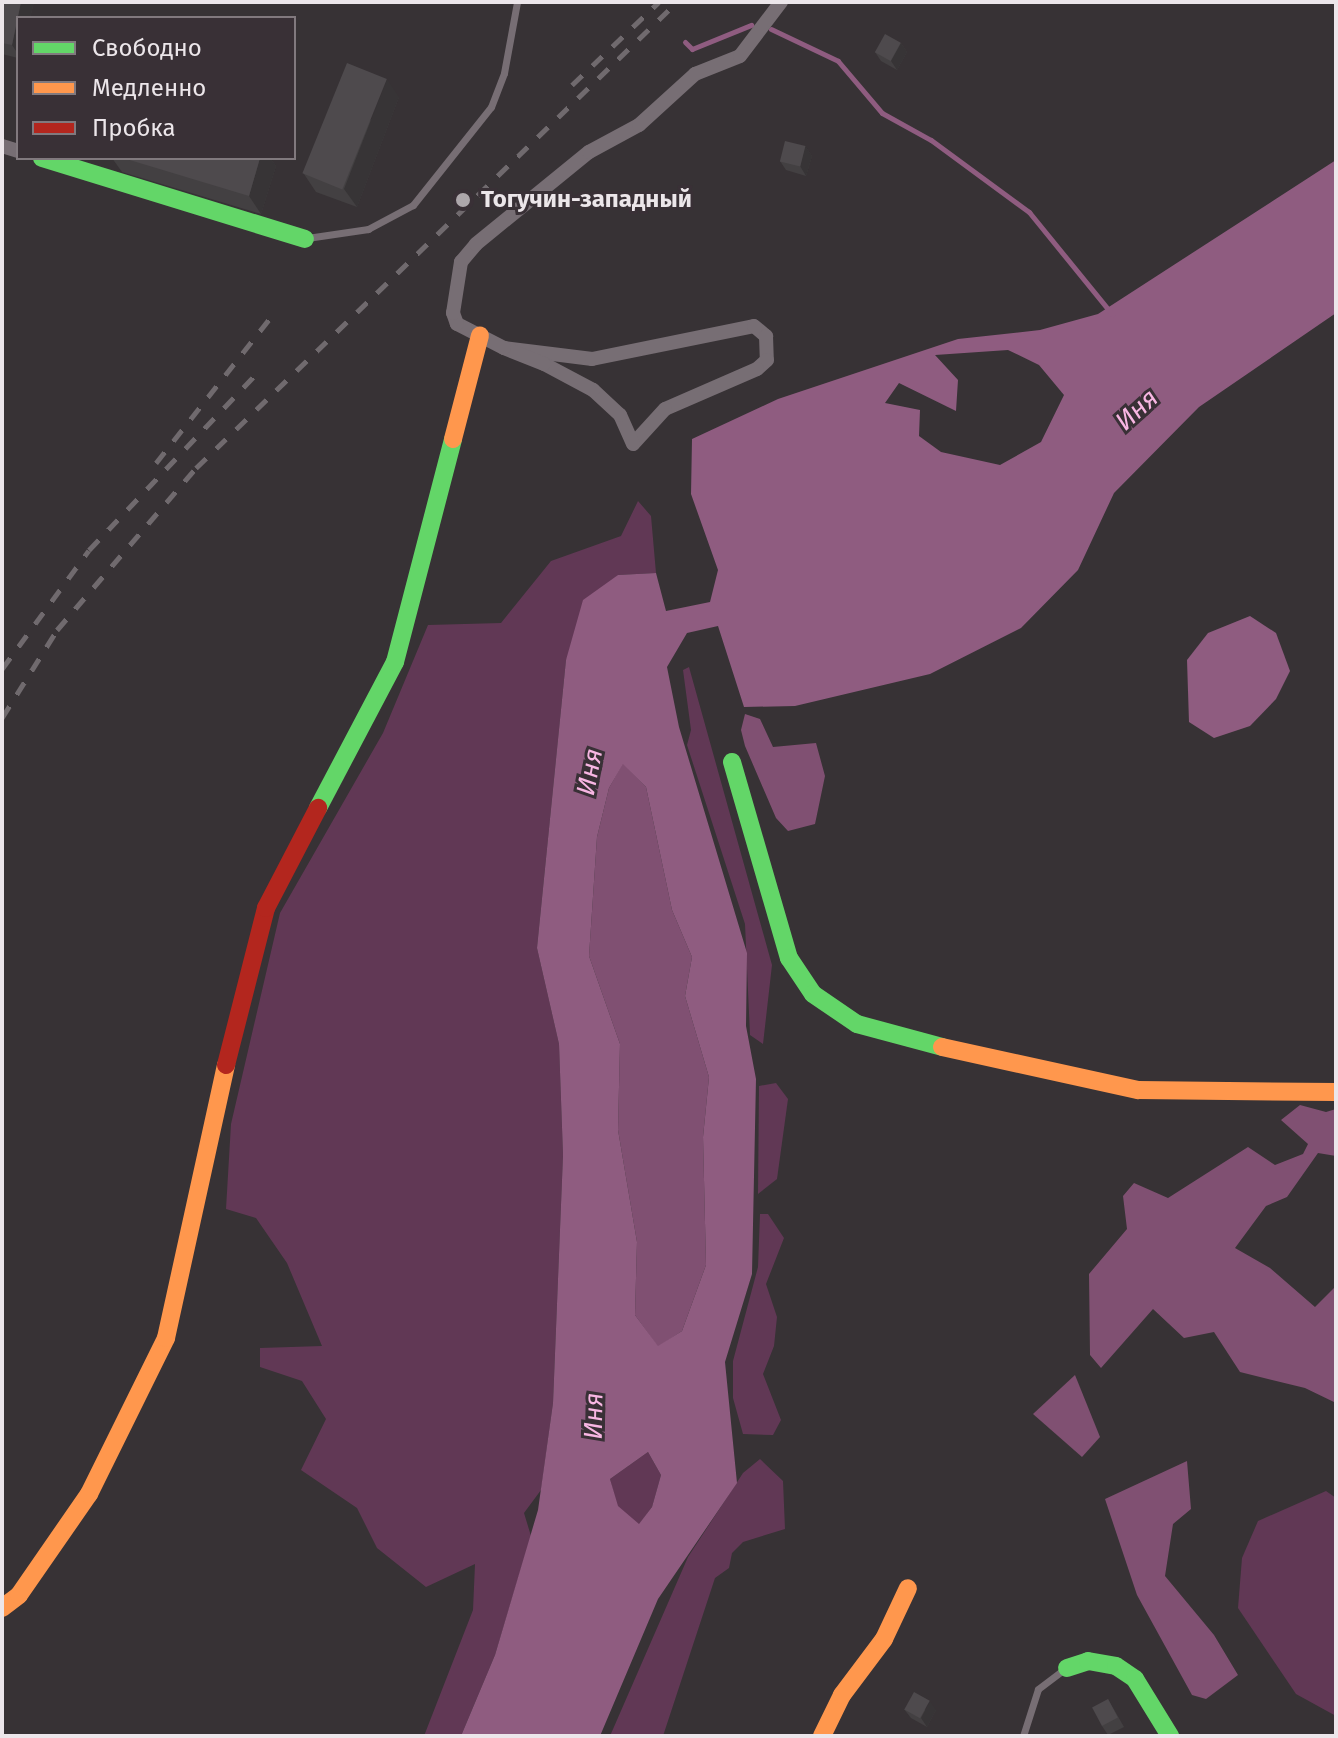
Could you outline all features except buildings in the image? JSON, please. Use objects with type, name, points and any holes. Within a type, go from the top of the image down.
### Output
[{"type":"street","points":[[504,348],[592,359],[754,326],[766,336],[769,348],[767,360],[757,369],[665,409],[633,444],[620,415],[593,390],[504,348],[457,324],[453,313],[461,262],[476,244],[589,152],[615,141],[695,74],[740,56],[781,2]]},
{"type":"street","points":[[48,160],[305,239]]},
{"type":"street","points":[[2,1608],[19,1595],[89,1494],[166,1338],[211,1123],[266,908],[395,662],[480,335]]},
{"type":"street","points":[[732,762],[789,958],[813,994],[857,1024],[991,1060],[1138,1090],[1336,1092]]},
{"type":"street","points":[[822,1736],[842,1695],[884,1639],[908,1588]]},
{"type":"street","points":[[1067,1668],[1088,1661],[1116,1666],[1135,1679],[1170,1736]]},
{"type":"lane","points":[[305,239],[368,229],[413,205],[491,107],[504,73],[517,2]]},
{"type":"lane","points":[[1023,1736],[1038,1689],[1067,1668]]},
{"type":"shaded area","points":[[638,501],[651,516],[656,573],[618,575],[566,660],[537,948],[559,1044],[563,1155],[553,1403],[541,1490],[524,1513],[531,1536],[495,1655],[461,1736],[424,1736],[473,1610],[475,1564],[426,1587],[377,1548],[357,1508],[301,1470],[326,1419],[302,1381],[260,1367],[260,1348],[322,1346],[287,1263],[256,1218],[226,1209],[231,1124],[280,913],[383,733],[428,625],[501,623],[551,561],[621,536]]},
{"type":"shaded area","points":[[689,667],[772,965],[763,1044],[750,1035],[745,924],[687,745],[691,730],[683,670]]},
{"type":"shaded area","points":[[745,714],[760,719],[773,747],[816,743],[825,776],[815,824],[788,831],[776,818],[745,746],[741,730]]},
{"type":"shaded area","points":[[623,763],[646,787],[672,910],[692,957],[685,996],[709,1077],[703,1137],[706,1265],[682,1331],[658,1347],[635,1315],[637,1242],[618,1130],[620,1044],[589,956],[597,837],[609,788]]},
{"type":"shaded area","points":[[776,1083],[788,1099],[777,1179],[758,1194],[759,1086]]},
{"type":"shaded area","points":[[1300,1105],[1326,1112],[1336,1109],[1336,1156],[1318,1153],[1287,1197],[1266,1206],[1235,1248],[1270,1268],[1315,1307],[1336,1286],[1336,1403],[1305,1388],[1240,1372],[1214,1332],[1184,1338],[1153,1309],[1101,1368],[1090,1355],[1089,1274],[1127,1229],[1123,1196],[1134,1183],[1168,1198],[1248,1147],[1275,1165],[1303,1154],[1308,1144],[1281,1120]]},
{"type":"shaded area","points":[[760,1214],[768,1214],[784,1238],[766,1284],[777,1317],[774,1346],[763,1374],[781,1420],[773,1435],[743,1434],[733,1398],[733,1361],[758,1267]]},
{"type":"shaded area","points":[[1075,1375],[1100,1437],[1082,1457],[1033,1414]]},
{"type":"shaded area","points":[[648,1452],[661,1475],[652,1507],[639,1525],[617,1506],[610,1479]]},
{"type":"shaded area","points":[[760,1459],[783,1481],[785,1529],[743,1542],[732,1553],[729,1568],[715,1578],[663,1736],[610,1736],[688,1557],[743,1473]]},
{"type":"shaded area","points":[[1187,1461],[1191,1509],[1173,1524],[1165,1576],[1214,1635],[1238,1675],[1206,1699],[1192,1695],[1137,1595],[1105,1499]]},
{"type":"shaded area","points":[[1326,1491],[1336,1498],[1336,1716],[1296,1694],[1238,1608],[1242,1558],[1258,1521]]},
{"type":"water","name":"Иня","points":[[1336,160],[1336,313],[1199,407],[1114,493],[1078,570],[1021,628],[930,674],[795,706],[744,707],[718,626],[687,633],[667,667],[679,727],[747,953],[746,1026],[756,1079],[752,1274],[725,1362],[737,1483],[658,1599],[600,1736],[461,1736],[495,1655],[538,1510],[553,1403],[563,1155],[559,1044],[537,948],[566,660],[583,600],[618,575],[656,573],[666,611],[710,602],[718,570],[691,494],[692,439],[778,399],[958,339],[1040,330],[1098,314]],"holes":[[[1008,350],[1039,365],[1064,395],[1041,442],[1000,465],[941,452],[919,436],[920,410],[885,403],[899,383],[956,411],[958,380],[935,355]],[[623,764],[646,787],[672,910],[692,957],[685,996],[709,1077],[703,1137],[706,1265],[682,1331],[658,1346],[635,1315],[637,1242],[618,1130],[620,1044],[589,956],[597,837],[609,788]],[[648,1452],[661,1475],[652,1507],[639,1524],[618,1506],[610,1479]]]},
{"type":"water","points":[[1250,616],[1276,633],[1290,671],[1276,699],[1250,726],[1214,738],[1189,722],[1187,660],[1208,633]]},
{"type":"waterway","points":[[685,42],[692,49],[751,25]]},
{"type":"waterway","points":[[771,29],[838,61],[882,113],[931,140],[1029,212],[1112,314]]},
{"type":"railway","points":[[572,85],[659,2]]},
{"type":"railway","points":[[2,718],[57,630],[196,468],[677,2]]},
{"type":"railway","points":[[156,463],[275,312]]},
{"type":"railway","points":[[2,669],[89,550],[260,370]]},
{"type":"traffic: fast","points":[[48,160],[305,239]]},
{"type":"traffic: fast","points":[[318,808],[395,662],[453,439]]},
{"type":"traffic: fast","points":[[732,762],[789,958],[813,994],[857,1024],[942,1047]]},
{"type":"traffic: fast","points":[[1067,1668],[1088,1661],[1116,1666],[1135,1679],[1170,1736]]},
{"type":"traffic: slow","points":[[453,439],[480,335]]},
{"type":"traffic: slow","points":[[942,1047],[1138,1090],[1336,1092]]},
{"type":"traffic: slow","points":[[2,1608],[19,1595],[89,1494],[166,1338],[226,1065]]},
{"type":"traffic: slow","points":[[822,1736],[842,1695],[884,1639],[908,1588]]},
{"type":"traffic: jam","points":[[226,1065],[266,908],[318,808]]},
{"type":"place","name":"Тогучин-западный","points":[[463,200]]}]
